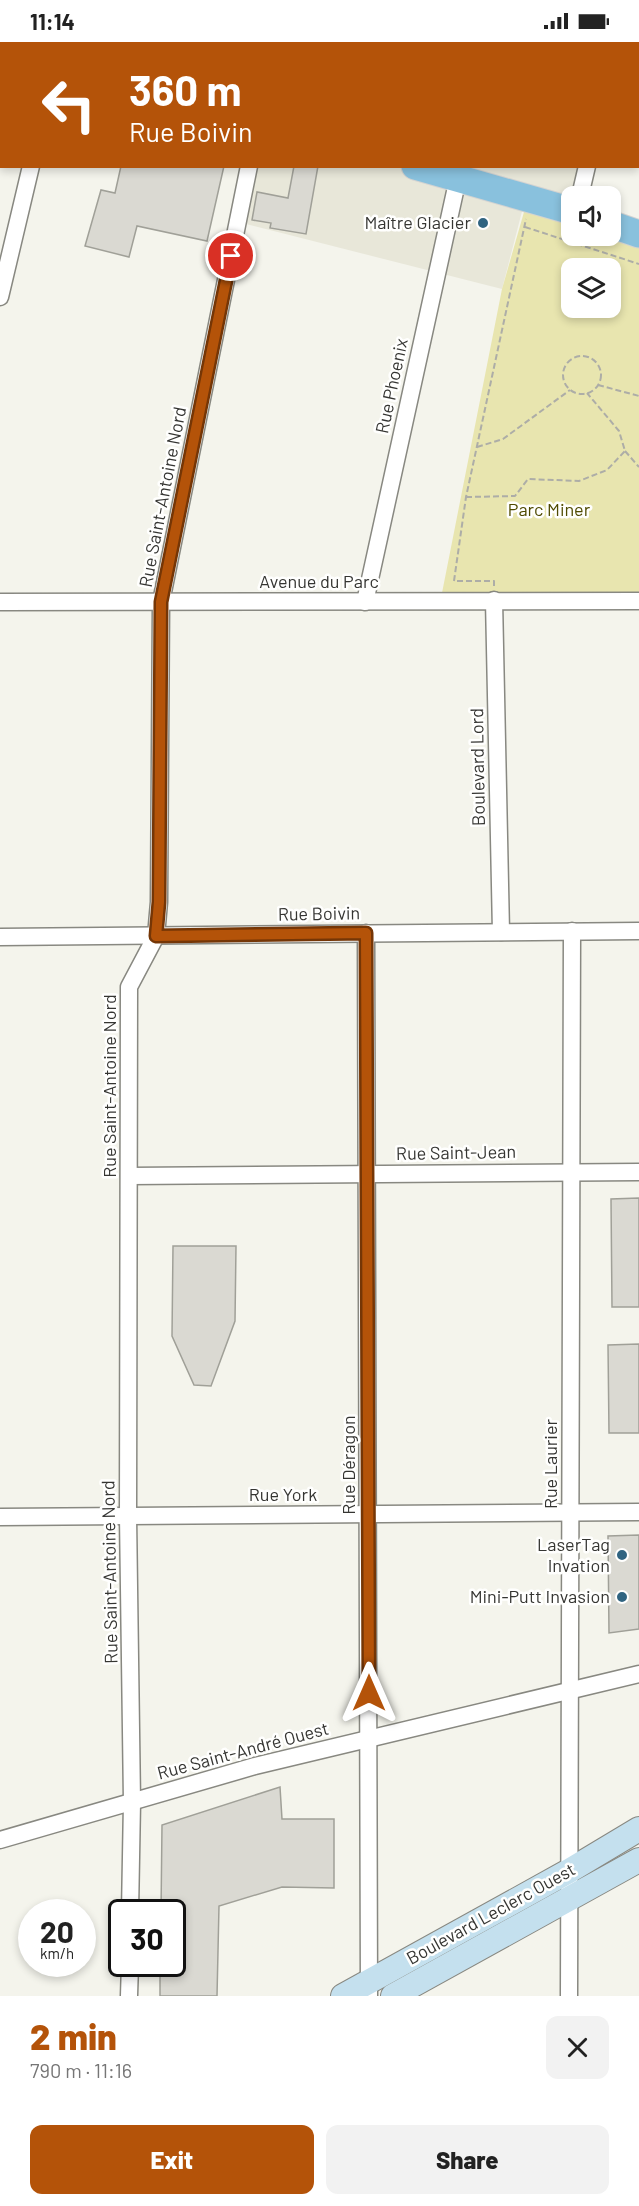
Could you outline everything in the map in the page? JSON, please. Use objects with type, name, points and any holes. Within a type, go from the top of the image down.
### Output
[{"type":"main road","points":[[422,168],[561,208]]},
{"type":"main road","points":[[621,228],[639,234]]},
{"type":"street","points":[[0,297],[31,168]]},
{"type":"street","name":"Rue Saint-Antoine Nord","points":[[130,1899],[132,1802],[128,1516],[129,987],[156,936],[159,902],[161,602],[249,168]]},
{"type":"street","points":[[582,186],[587,168]]},
{"type":"street","name":"Rue Phoenix","points":[[365,602],[458,178]]},
{"type":"street","name":"Boulevard Lord","points":[[494,600],[501,932]]},
{"type":"street","name":"Avenue du Parc","points":[[0,602],[639,601]]},
{"type":"street","name":"Rue Laurier","points":[[569,1996],[572,931]]},
{"type":"street","name":"Rue Boivin","points":[[0,937],[639,931]]},
{"type":"street","name":"Rue Déragon","points":[[366,933],[369,1989]]},
{"type":"street","name":"Rue Saint-Jean","points":[[129,1176],[639,1172]]},
{"type":"street","name":"Rue York","points":[[0,1517],[639,1512]]},
{"type":"street","name":"Rue Saint-André Ouest","points":[[0,1840],[255,1766],[639,1674]]},
{"type":"street","name":"Boulevard Leclerc Ouest","points":[[343,1996],[369,1989],[639,1829]]},
{"type":"street","name":"Boulevard Leclerc Ouest","points":[[393,1996],[639,1860]]},
{"type":"street","points":[[129,1996],[130,1977]]},
{"type":"path","points":[[494,600],[494,581],[454,581],[466,497],[525,227],[639,264]]},
{"type":"path","points":[[589,358],[598,366],[600,375],[598,385],[587,393],[575,393],[563,380],[564,368],[572,359],[589,358]]},
{"type":"path","points":[[598,385],[639,396]]},
{"type":"path","points":[[477,447],[503,439],[570,390]]},
{"type":"path","points":[[587,393],[619,431],[625,451],[639,467]]},
{"type":"path","points":[[466,497],[515,496],[528,479],[579,481],[607,470],[625,451]]},
{"type":"shaded area","points":[[255,168],[579,168],[574,186],[561,186],[561,201],[527,192],[502,289],[242,223]]},
{"type":"green space","name":"Parc Miner","points":[[528,198],[561,208],[561,246],[621,246],[621,235],[639,234],[639,595],[441,598],[502,289]]},
{"type":"building","points":[[121,168],[224,168],[207,241],[137,226],[129,257],[85,246],[101,190],[115,193]]},
{"type":"building","points":[[294,168],[318,168],[306,234],[270,228],[271,223],[252,220],[257,192],[288,198]]},
{"type":"building","points":[[639,1198],[639,1307],[612,1307],[611,1199]]},
{"type":"building","points":[[173,1246],[236,1246],[235,1321],[211,1386],[194,1385],[172,1336]]},
{"type":"building","points":[[639,1344],[639,1433],[609,1433],[608,1345]]},
{"type":"building","points":[[639,1535],[639,1629],[609,1633],[608,1536]]},
{"type":"building","points":[[280,1787],[282,1819],[334,1819],[334,1888],[282,1887],[219,1906],[217,1996],[160,1996],[160,1977],[186,1977],[186,1899],[161,1899],[162,1825]]},
{"type":"place","name":"Maître Glacier","points":[[483,223]]},
{"type":"place","name":"LaserTag Invation","points":[[622,1555]]},
{"type":"place","name":"Mini-Putt Invasion","points":[[622,1597]]},
{"type":"route","points":[[231,256],[161,602],[159,902],[156,936],[366,933],[369,1196],[369,1693]]}]
